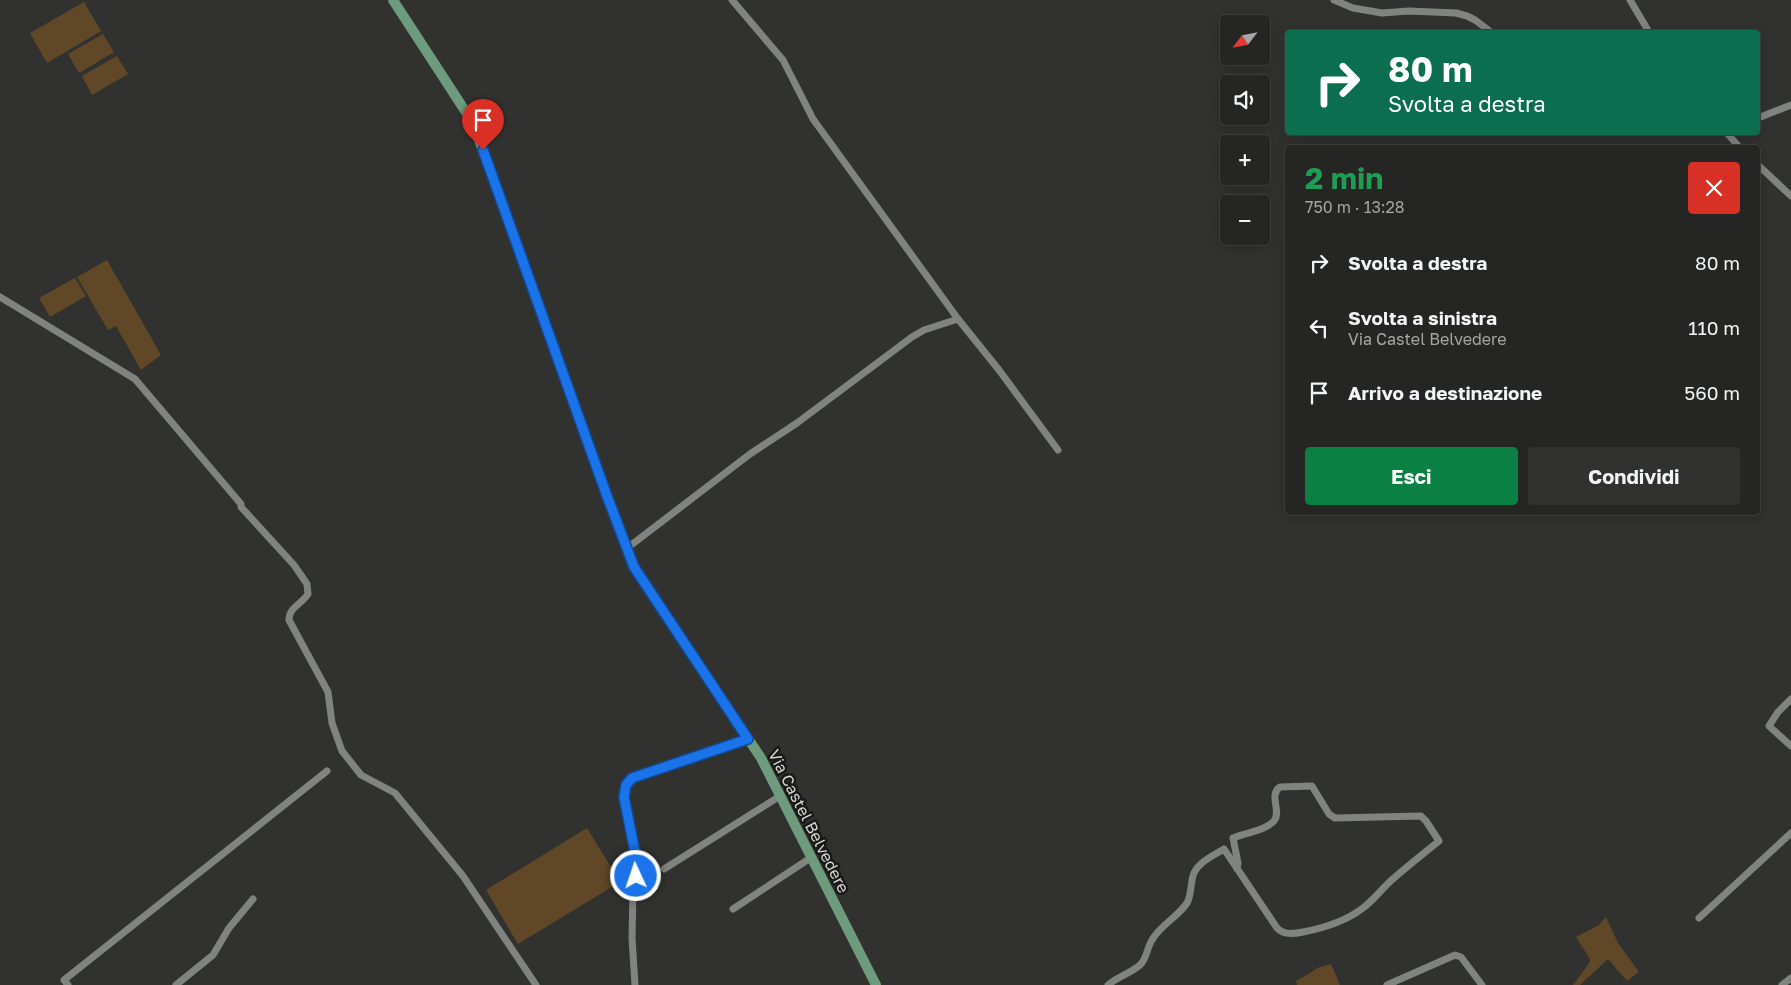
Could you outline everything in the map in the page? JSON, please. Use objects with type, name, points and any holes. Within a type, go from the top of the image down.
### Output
[{"type":"street","name":"Via Castel Belvedere","points":[[393,0],[473,123],[634,567],[761,758],[876,985]]},
{"type":"street","points":[[732,0],[783,60],[813,119],[958,319],[999,370],[1058,450]]},
{"type":"street","points":[[1334,0],[1353,8],[1382,13],[1409,11],[1456,13],[1467,16],[1489,30]]},
{"type":"street","points":[[1630,0],[1648,30]]},
{"type":"street","points":[[1760,117],[1791,105]]},
{"type":"street","points":[[1729,135],[1737,145]]},
{"type":"street","points":[[1760,167],[1791,196]]},
{"type":"street","points":[[0,297],[135,379],[241,504],[241,507],[294,565],[307,584],[308,594],[294,607],[289,615],[289,620],[328,692],[332,723],[342,750],[361,775],[395,793],[463,876],[536,985]]},
{"type":"street","points":[[626,549],[750,454],[797,423],[912,337],[924,330],[958,319]]},
{"type":"street","points":[[1791,699],[1768,726],[1791,746]]},
{"type":"street","points":[[634,985],[632,938],[633,891],[636,876],[635,852],[624,797],[626,785],[632,778],[748,739]]},
{"type":"street","points":[[68,985],[64,980],[327,771]]},
{"type":"street","points":[[1108,985],[1142,963],[1146,958],[1152,939],[1187,903],[1194,873],[1206,860],[1224,849],[1278,928],[1281,932],[1295,934],[1337,923],[1354,915],[1365,907],[1393,879],[1439,841],[1426,821],[1420,816],[1335,818],[1329,814],[1312,786],[1280,787],[1274,794],[1275,819],[1248,833],[1232,838],[1238,863],[1237,868]]},
{"type":"street","points":[[664,869],[780,796]]},
{"type":"street","points":[[1699,918],[1791,833]]},
{"type":"street","points":[[733,909],[812,857]]},
{"type":"street","points":[[176,985],[213,955],[229,928],[253,899]]},
{"type":"street","points":[[1386,985],[1455,955],[1461,957],[1482,985]]},
{"type":"street","points":[[1782,985],[1791,978]]},
{"type":"shaded area","points":[[84,2],[101,31],[47,63],[30,33]]},
{"type":"shaded area","points":[[103,34],[114,52],[79,73],[68,54]]},
{"type":"shaded area","points":[[117,56],[128,74],[92,95],[82,76]]},
{"type":"shaded area","points":[[107,260],[161,355],[141,370],[116,326],[108,330],[77,277]]},
{"type":"shaded area","points":[[75,278],[86,296],[50,317],[39,298]]},
{"type":"shaded area","points":[[587,828],[620,882],[518,944],[486,890]]},
{"type":"shaded area","points":[[1606,917],[1618,943],[1639,972],[1627,981],[1608,959],[1580,985],[1573,985],[1590,962],[1589,957],[1576,937],[1599,925]]},
{"type":"shaded area","points":[[1331,964],[1340,985],[1297,985],[1296,981],[1317,968]]},
{"type":"route","points":[[483,150],[634,567],[748,739],[632,778],[626,785],[624,797],[635,852],[636,876]]}]
